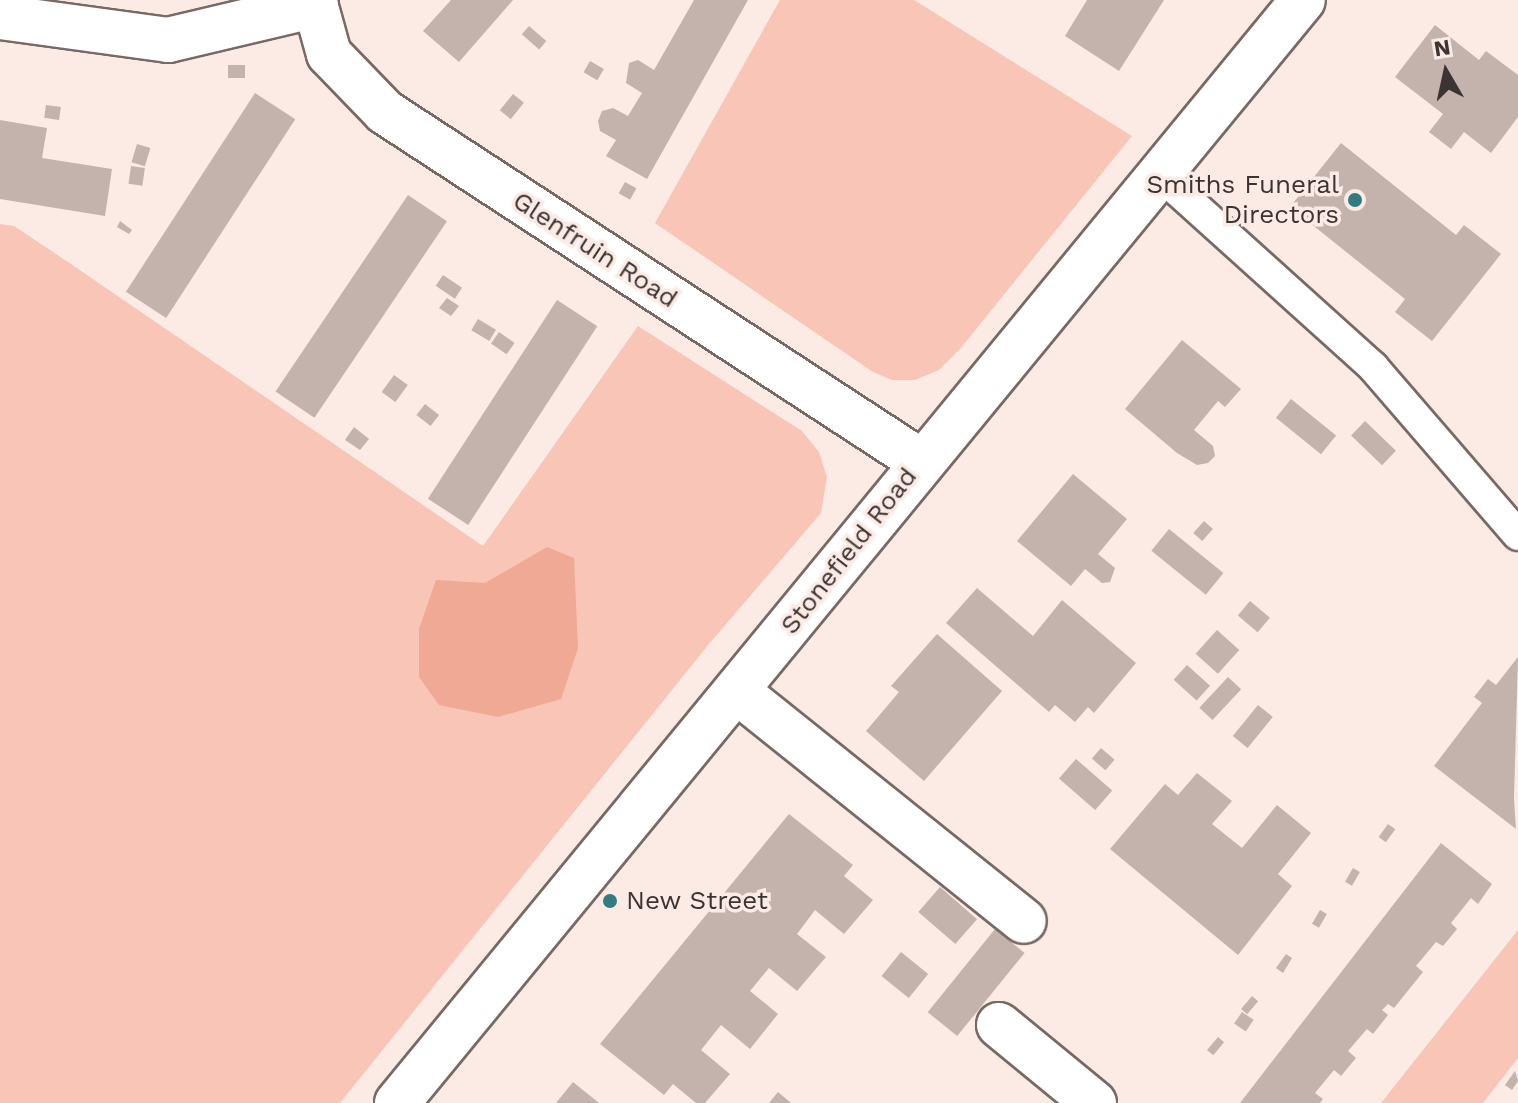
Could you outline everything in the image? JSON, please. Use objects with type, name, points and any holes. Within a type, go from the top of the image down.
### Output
[{"type":"street","name":"Stonefield Road","points":[[397,1103],[738,692],[920,461],[1303,0]]},
{"type":"street","points":[[0,17],[168,40],[315,3]]},
{"type":"street","name":"Glenfruin Road","points":[[315,3],[329,54],[385,112],[920,461]]},
{"type":"street","points":[[738,692],[1024,921]]},
{"type":"street","points":[[999,1025],[1094,1103]]},
{"type":"lane","points":[[1160,175],[1373,367],[1518,535]]},
{"type":"shaded area","points":[[780,0],[914,0],[1132,136],[960,349],[939,370],[915,380],[892,380],[873,372],[655,223]]},
{"type":"shaded area","points":[[0,224],[14,226],[68,262],[483,546],[638,326],[802,431],[819,452],[827,477],[821,513],[709,644],[340,1103],[0,1103]]},
{"type":"shaded area","points":[[547,547],[574,558],[578,648],[561,699],[498,717],[439,705],[419,677],[419,629],[436,580],[485,583]]},
{"type":"shaded area","points":[[1518,930],[1518,1058],[1483,1103],[1381,1103]]},
{"type":"building","points":[[451,0],[513,0],[459,62],[423,31]]},
{"type":"building","points":[[694,0],[748,0],[647,179],[606,156],[616,140],[600,131],[598,121],[602,111],[613,108],[628,116],[642,93],[626,83],[629,63],[638,60],[654,70]]},
{"type":"building","points":[[1087,0],[1164,0],[1119,71],[1065,36]]},
{"type":"building","points":[[1435,25],[1479,60],[1486,51],[1518,75],[1518,117],[1491,153],[1464,132],[1451,149],[1429,132],[1443,114],[1395,77]]},
{"type":"building","points":[[529,26],[546,41],[539,49],[522,34]]},
{"type":"building","points":[[590,61],[604,69],[597,80],[584,72]]},
{"type":"building","points":[[228,65],[245,65],[245,78],[228,78]]},
{"type":"building","points":[[255,93],[295,119],[166,318],[126,292]]},
{"type":"building","points":[[513,94],[524,103],[511,119],[500,110]]},
{"type":"building","points":[[46,105],[61,107],[59,120],[44,118]]},
{"type":"building","points":[[0,120],[47,128],[42,158],[112,169],[105,216],[0,199]]},
{"type":"building","points":[[1341,143],[1456,235],[1464,225],[1501,254],[1432,341],[1395,312],[1405,299],[1290,207]]},
{"type":"building","points":[[137,144],[150,148],[145,166],[131,162]]},
{"type":"building","points":[[131,166],[145,168],[142,186],[128,184]]},
{"type":"building","points":[[625,182],[636,188],[630,200],[619,193]]},
{"type":"building","points":[[408,195],[447,221],[314,418],[275,391]]},
{"type":"building","points":[[120,221],[132,230],[129,234],[117,227]]},
{"type":"building","points":[[443,275],[462,288],[455,299],[436,286]]},
{"type":"building","points":[[447,298],[459,306],[451,316],[439,308]]},
{"type":"building","points":[[557,300],[597,326],[468,525],[428,499]]},
{"type":"building","points":[[478,319],[496,330],[489,341],[471,330]]},
{"type":"building","points":[[499,332],[515,343],[507,354],[491,343]]},
{"type":"building","points":[[1182,340],[1241,389],[1225,407],[1218,401],[1194,430],[1213,446],[1215,456],[1208,463],[1197,465],[1177,453],[1125,409]]},
{"type":"building","points":[[394,375],[408,385],[395,402],[382,392]]},
{"type":"building","points":[[1291,399],[1336,436],[1321,454],[1276,418]]},
{"type":"building","points":[[425,404],[439,415],[431,426],[416,415]]},
{"type":"building","points":[[1365,421],[1396,451],[1382,465],[1351,435]]},
{"type":"building","points":[[354,427],[369,439],[360,450],[345,440]]},
{"type":"building","points":[[1073,474],[1127,519],[1098,554],[1115,568],[1110,582],[1102,583],[1085,569],[1071,586],[1017,541]]},
{"type":"building","points":[[1204,521],[1213,529],[1202,541],[1193,533]]},
{"type":"building","points":[[1169,529],[1223,573],[1206,595],[1151,551]]},
{"type":"building","points":[[977,588],[1033,636],[1062,600],[1136,663],[1094,713],[1088,707],[1075,722],[1055,705],[1049,712],[946,623]]},
{"type":"building","points":[[1250,601],[1270,618],[1258,632],[1238,616]]},
{"type":"building","points":[[1217,630],[1239,650],[1218,674],[1196,654]]},
{"type":"building","points":[[937,634],[1002,691],[924,781],[866,731],[899,692],[891,686]]},
{"type":"building","points":[[1518,657],[1516,829],[1434,766],[1482,703],[1474,697],[1488,679],[1496,685]]},
{"type":"building","points":[[1187,665],[1210,686],[1197,701],[1174,680]]},
{"type":"building","points":[[1228,677],[1241,689],[1213,720],[1199,708]]},
{"type":"building","points":[[1258,705],[1273,717],[1248,748],[1233,736]]},
{"type":"building","points":[[1101,748],[1115,760],[1105,770],[1092,759]]},
{"type":"building","points":[[1076,759],[1112,790],[1095,810],[1059,779]]},
{"type":"building","points":[[1197,773],[1232,801],[1212,824],[1242,848],[1277,805],[1311,833],[1278,874],[1292,886],[1238,955],[1110,849],[1165,784],[1178,795]]},
{"type":"building","points":[[789,814],[853,865],[844,876],[873,900],[844,934],[815,910],[797,934],[826,957],[797,991],[769,968],[750,991],[778,1014],[750,1049],[721,1025],[701,1050],[730,1074],[705,1103],[696,1103],[673,1084],[664,1095],[600,1044]]},
{"type":"building","points":[[1388,824],[1395,829],[1386,842],[1379,837]]},
{"type":"building","points":[[1441,843],[1492,884],[1478,904],[1471,898],[1451,923],[1457,929],[1443,946],[1436,942],[1416,966],[1423,972],[1394,1008],[1388,1004],[1382,1010],[1388,1015],[1373,1034],[1367,1029],[1348,1051],[1356,1058],[1341,1076],[1334,1070],[1315,1093],[1323,1099],[1320,1103],[1240,1103]]},
{"type":"building","points":[[1353,868],[1360,872],[1352,886],[1345,882]]},
{"type":"building","points":[[940,887],[977,919],[955,944],[918,912]]},
{"type":"building","points":[[1320,910],[1327,914],[1319,928],[1312,924]]},
{"type":"building","points":[[995,929],[1025,953],[957,1036],[928,1012]]},
{"type":"building","points":[[901,952],[928,974],[909,998],[881,976]]},
{"type":"building","points":[[1286,954],[1292,958],[1283,973],[1276,968]]},
{"type":"building","points":[[1252,996],[1258,1001],[1247,1014],[1241,1009]]},
{"type":"building","points":[[1242,1012],[1254,1020],[1246,1031],[1234,1024]]},
{"type":"building","points":[[1218,1037],[1224,1042],[1213,1055],[1207,1050]]},
{"type":"building","points":[[1515,1071],[1518,1081],[1512,1090],[1505,1085]]},
{"type":"building","points":[[573,1082],[599,1103],[556,1103]]},
{"type":"building","points":[[778,1092],[791,1103],[769,1103]]},
{"type":"place","name":"Smiths Funeral Directors","points":[[1355,200]]},
{"type":"place","name":"New Street","points":[[610,901]]}]
